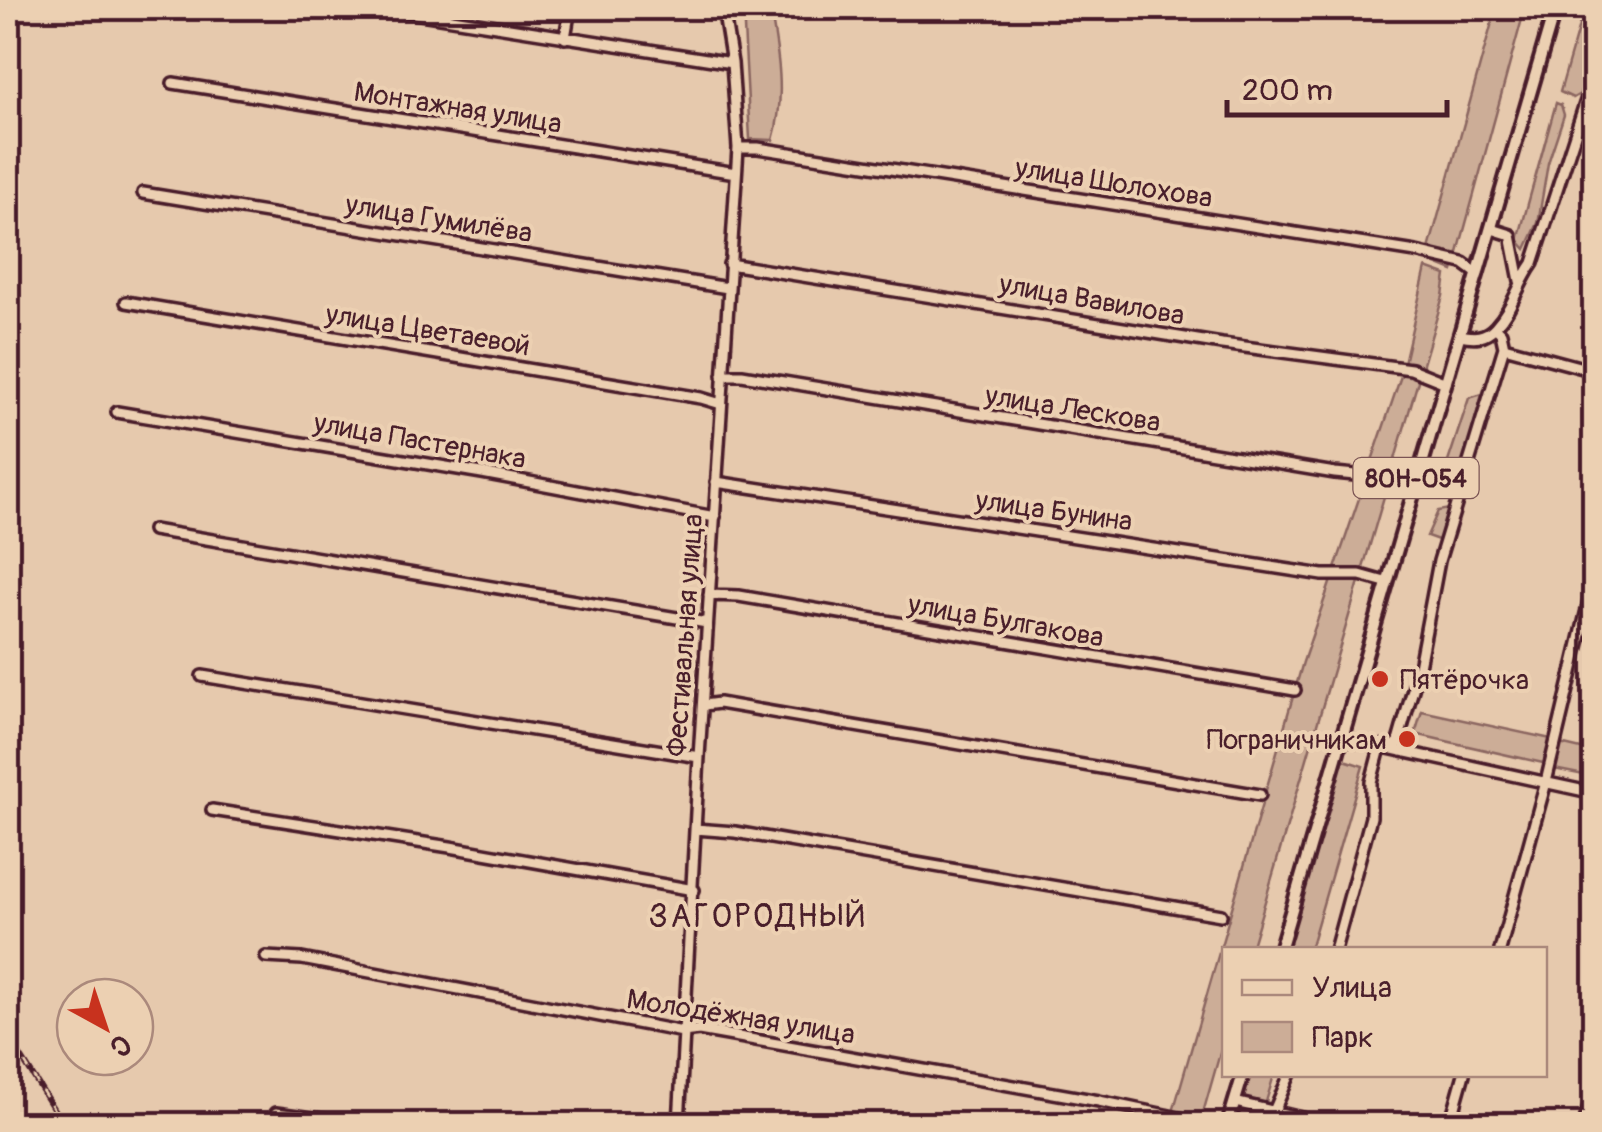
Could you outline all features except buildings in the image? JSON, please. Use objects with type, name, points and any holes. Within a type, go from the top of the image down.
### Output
[{"type":"main road","name":"80Н-054","points":[[1281,947],[1555,8]]},
{"type":"main road","points":[[1228,1124],[1242,1077]]},
{"type":"street","points":[[382,8],[732,63]]},
{"type":"street","points":[[565,38],[570,8]]},
{"type":"street","name":"Фестивальная улица","points":[[679,1124],[698,757],[738,148],[732,63],[723,8]]},
{"type":"street","points":[[1460,335],[1475,338],[1489,334],[1510,310],[1520,280],[1533,263],[1594,76]]},
{"type":"street","name":"Монтажная улица","points":[[173,84],[736,174]]},
{"type":"street","name":"улица Шолохова","points":[[738,148],[758,148],[1416,252],[1463,263],[1478,274]]},
{"type":"street","name":"улица Гумилёва","points":[[143,194],[728,288]]},
{"type":"street","points":[[1492,229],[1512,235],[1520,280]]},
{"type":"street","name":"улица Вавилова","points":[[730,264],[1260,350],[1411,369],[1446,383]]},
{"type":"street","name":"улица Цветаевой","points":[[126,302],[721,404]]},
{"type":"street","points":[[1380,748],[1397,745],[1418,672],[1440,561],[1504,346],[1496,327]]},
{"type":"street","points":[[1504,346],[1594,371]]},
{"type":"street","name":"улица Лескова","points":[[724,375],[1315,470],[1416,476],[1442,488],[1460,490]]},
{"type":"street","name":"улица Пастернака","points":[[117,412],[482,473],[715,517]]},
{"type":"street","name":"улица Бунина","points":[[716,482],[1323,575],[1360,575],[1385,582]]},
{"type":"street","points":[[153,530],[707,623]]},
{"type":"street","points":[[1501,947],[1546,782],[1594,580]]},
{"type":"street","name":"улица Булгакова","points":[[709,596],[738,596],[1295,690]]},
{"type":"street","points":[[202,676],[698,757]]},
{"type":"street","points":[[704,706],[720,703],[1260,795]]},
{"type":"street","points":[[1342,738],[1594,793]]},
{"type":"street","points":[[1336,947],[1370,817],[1371,782],[1380,748]]},
{"type":"street","points":[[212,810],[694,890]]},
{"type":"street","points":[[695,830],[773,838],[1221,915]]},
{"type":"street","name":"Молодёжная улица","points":[[266,957],[302,959],[682,1032],[699,1030],[1080,1097],[1208,1124]]},
{"type":"street","points":[[1274,1124],[1274,1111],[1289,1077]]},
{"type":"street","points":[[1450,1124],[1463,1077]]},
{"type":"street","points":[[1584,1124],[1594,1089]]},
{"type":"street","points":[[1235,1102],[1326,1124]]},
{"type":"street","points":[[276,1113],[358,1124]]},
{"type":"shaded area","points":[[837,8],[926,8],[923,22]]},
{"type":"green space","points":[[743,8],[770,8],[780,91],[773,140],[750,139]]},
{"type":"green space","points":[[1496,8],[1525,8],[1453,271],[1426,260]]},
{"type":"green space","points":[[1584,8],[1594,8],[1594,41],[1580,94],[1573,98],[1560,92]]},
{"type":"green space","points":[[1556,103],[1561,105],[1564,115],[1548,163],[1538,223],[1526,249],[1518,240]]},
{"type":"green space","points":[[1426,268],[1446,275],[1443,296],[1252,947],[1222,947],[1222,1046],[1203,1113],[1173,1112],[1303,662],[1401,376]]},
{"type":"green space","points":[[1482,394],[1460,476],[1454,482],[1447,465],[1469,398]]},
{"type":"green space","points":[[1449,509],[1441,541],[1427,536],[1438,511]]},
{"type":"green space","points":[[1422,711],[1551,739],[1543,763],[1415,734]]},
{"type":"green space","points":[[1560,744],[1594,752],[1594,777],[1554,769]]},
{"type":"green space","points":[[1341,759],[1363,766],[1311,947],[1287,947]]},
{"type":"green space","points":[[1248,1077],[1273,1077],[1265,1105],[1243,1098]]},
{"type":"railway","points":[[8,1036],[63,1124]]},
{"type":"place","name":"Пятёрочка","points":[[1380,679]]},
{"type":"place","name":"Пограничникам","points":[[1407,739]]},
{"type":"district","name":"ЗАГОРОДНЫЙ","points":[[758,916]]}]
